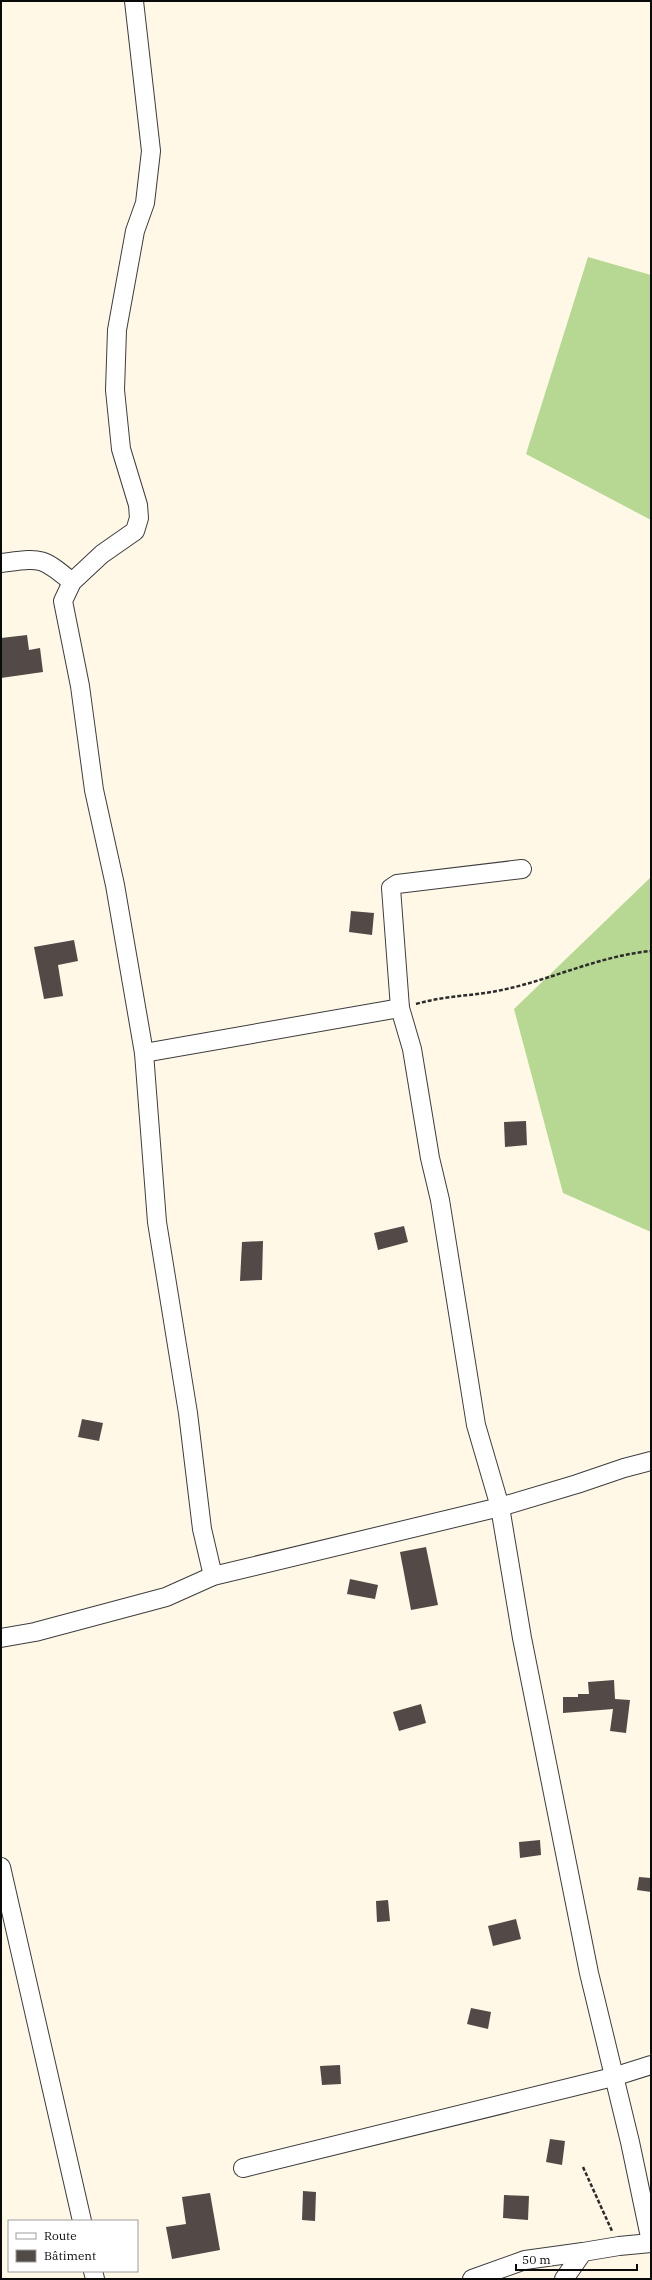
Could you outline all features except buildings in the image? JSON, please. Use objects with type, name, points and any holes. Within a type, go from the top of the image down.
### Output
[{"type":"street","points":[[134,1],[151,151],[145,203],[135,231],[117,330],[115,390],[121,449],[138,505],[138,518],[135,531],[102,554],[72,582],[62,601],[80,686],[94,790],[114,885],[144,1053],[157,1222],[188,1413],[202,1529],[213,1576]]},
{"type":"street","points":[[1,563],[31,559],[42,560],[51,564],[72,582]]},
{"type":"street","points":[[472,2279],[525,2260],[619,2246],[651,2243],[630,2142],[613,2077],[588,1965],[527,1661],[500,1507],[485,1463],[476,1425],[440,1200],[430,1158],[412,1048],[400,1008],[391,888],[396,884],[522,870]]},
{"type":"street","points":[[144,1053],[400,1008]]},
{"type":"street","points":[[1,1638],[35,1632],[166,1597],[213,1576],[500,1507],[651,1461]]},
{"type":"street","points":[[1,1867],[82,2220]]},
{"type":"street","points":[[243,2168],[613,2077],[651,2065]]},
{"type":"street","points":[[564,2279],[582,2252]]},
{"type":"path","points":[[400,1008],[453,996],[498,991],[616,957],[651,951]]},
{"type":"path","points":[[583,2167],[619,2246]]},
{"type":"green space","points":[[588,257],[651,275],[651,520],[526,454]]},
{"type":"green space","points":[[651,877],[651,1232],[563,1193],[514,1009]]}]
